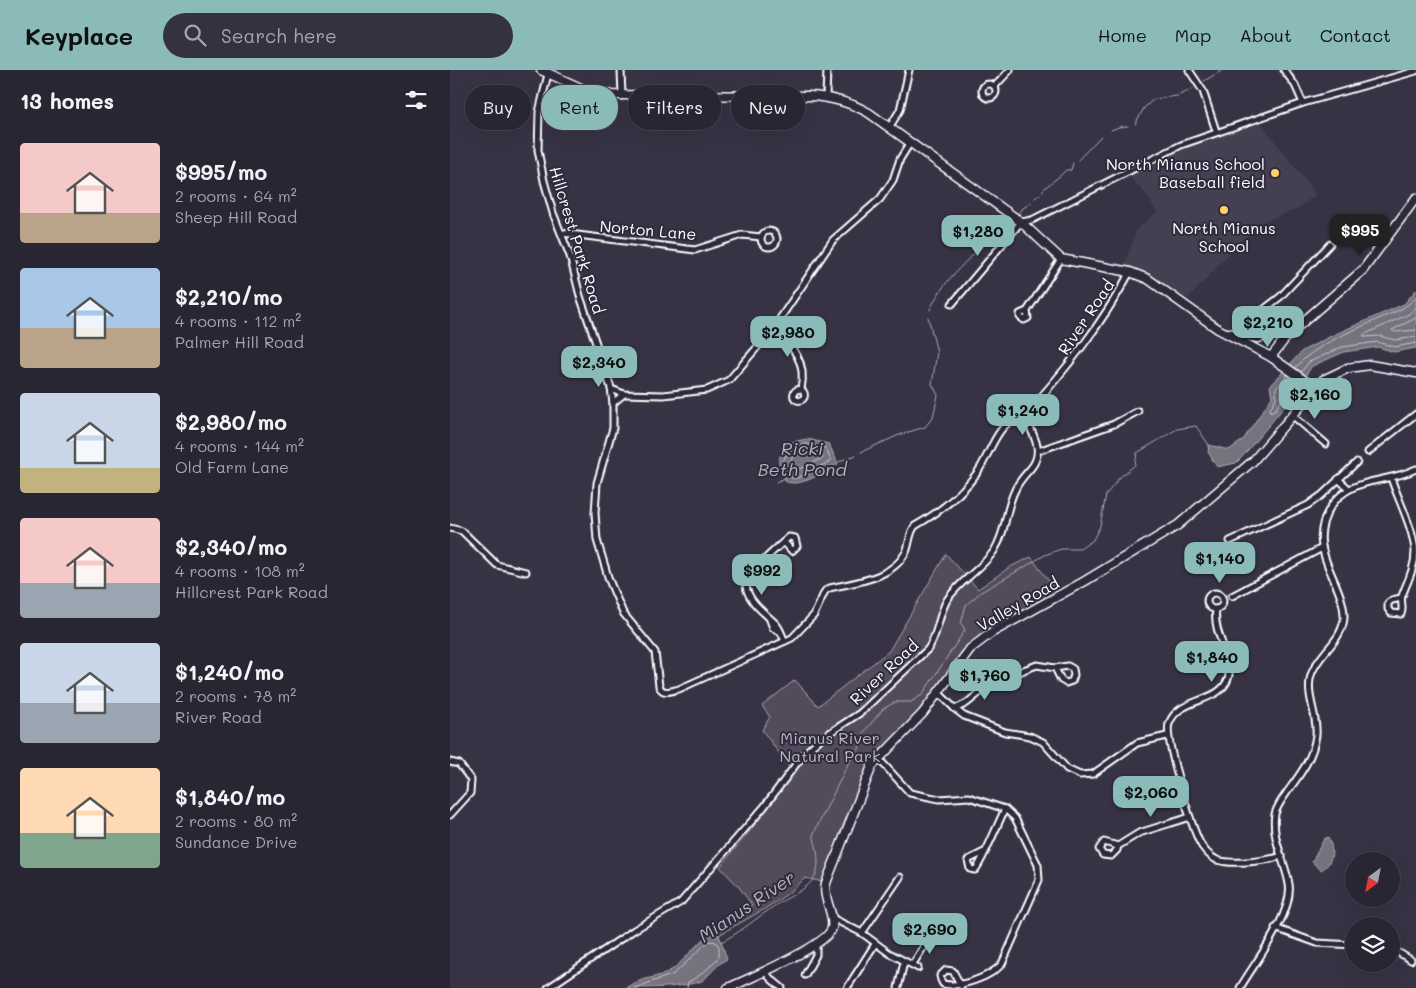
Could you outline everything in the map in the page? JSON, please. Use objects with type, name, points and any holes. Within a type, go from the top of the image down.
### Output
[{"type":"street","points":[[621,70],[622,96]]},
{"type":"street","points":[[826,97],[827,70]]},
{"type":"street","points":[[889,128],[900,110],[909,70]]},
{"type":"street","points":[[995,86],[1010,70]]},
{"type":"street","points":[[1189,70],[1202,91],[1216,131]]},
{"type":"street","points":[[1284,70],[1295,85],[1303,104]]},
{"type":"street","points":[[952,304],[1021,222],[1032,220],[1181,144],[1216,131],[1416,71]]},
{"type":"street","points":[[544,72],[593,93],[622,96],[826,97],[862,109],[1021,222],[1061,259],[1130,272],[1158,285],[1225,333],[1285,365],[1315,388]]},
{"type":"street","name":"Hillcrest Park Road","points":[[544,72],[539,107],[538,150],[549,200],[562,234],[611,389],[613,403],[613,428],[597,483],[594,513],[597,540],[609,580],[624,613],[655,652],[660,688],[666,692],[679,689],[785,641],[800,632],[810,620],[824,591],[874,578],[901,558],[907,550],[915,526],[934,515],[971,480],[1001,430],[1011,420],[1024,416]]},
{"type":"street","points":[[611,389],[624,394],[663,395],[716,387],[729,380],[773,329],[833,240],[873,207],[883,195],[910,143]]},
{"type":"street","points":[[1271,357],[1296,329],[1362,270],[1416,198]]},
{"type":"street","name":"Norton Lane","points":[[562,234],[695,250],[742,235],[761,237]]},
{"type":"street","points":[[1238,334],[1254,317],[1280,297],[1330,244]]},
{"type":"street","points":[[1026,312],[1061,259]]},
{"type":"street","name":"River Road","points":[[1024,416],[1067,369],[1086,343],[1130,272]]},
{"type":"street","points":[[773,329],[797,353],[803,368],[801,390]]},
{"type":"street","points":[[1225,333],[1258,338],[1278,335],[1296,329]]},
{"type":"street","name":"Valley Road","points":[[832,918],[825,897],[826,882],[867,778],[878,758],[910,728],[961,658],[991,633],[1085,581],[1178,526],[1253,461],[1292,414],[1327,377],[1357,366],[1370,365],[1416,373]]},
{"type":"street","points":[[613,403],[624,394]]},
{"type":"street","points":[[1024,416],[1038,451],[1114,424],[1138,411]]},
{"type":"street","points":[[1292,414],[1326,444]]},
{"type":"street","points":[[1368,452],[1416,414]]},
{"type":"street","name":"River Road","points":[[548,988],[634,930],[681,902],[764,807],[802,755],[820,739],[860,713],[928,649],[934,640],[946,602],[953,593],[979,570],[994,549],[1006,526],[1014,492],[1033,465],[1038,451]]},
{"type":"street","points":[[1230,541],[1308,505],[1322,495],[1357,462]]},
{"type":"street","points":[[1240,988],[1289,901],[1290,896],[1282,856],[1274,831],[1275,815],[1312,753],[1316,733],[1309,683],[1314,666],[1341,631],[1344,616],[1322,548],[1322,532],[1325,517],[1334,503],[1349,488],[1362,483],[1391,478],[1416,469]]},
{"type":"street","points":[[1391,478],[1415,552],[1412,570],[1401,598]]},
{"type":"street","points":[[1338,479],[1349,488]]},
{"type":"street","points":[[450,528],[462,531],[497,565],[526,572]]},
{"type":"street","points":[[784,542],[749,576],[746,584],[749,596],[770,620],[777,625],[785,641]]},
{"type":"street","points":[[1232,596],[1322,548]]},
{"type":"street","points":[[1216,609],[1216,632],[1228,659],[1227,680],[1213,694],[1177,712],[1169,723],[1167,736],[1199,843],[1210,855],[1217,860],[1250,861],[1282,856]]},
{"type":"street","points":[[955,709],[967,703],[984,689],[1026,669],[1037,665],[1055,668]]},
{"type":"street","points":[[938,692],[964,716],[1005,732],[1030,736],[1043,742],[1067,769],[1080,776],[1093,774],[1137,743],[1167,736]]},
{"type":"street","points":[[878,758],[910,793],[938,799],[969,797],[1005,809],[1015,818],[1038,865],[1038,880],[1002,964],[996,971],[961,986]]},
{"type":"street","points":[[450,762],[459,764],[471,780],[470,793],[450,815]]},
{"type":"street","points":[[984,852],[1005,809]]},
{"type":"street","points":[[1118,846],[1139,833],[1190,817]]},
{"type":"street","points":[[862,933],[900,877]]},
{"type":"street","points":[[728,988],[816,944],[830,932],[832,918],[862,933],[875,944],[904,962],[915,966],[931,935]]},
{"type":"street","points":[[1275,928],[1317,943],[1345,945]]},
{"type":"street","points":[[804,975],[816,955],[816,944]]},
{"type":"street","points":[[847,988],[875,944]]},
{"type":"street","points":[[1400,953],[1411,960]]},
{"type":"street","points":[[898,988],[904,962]]},
{"type":"street","points":[[765,971],[782,988]]},
{"type":"shaded area","name":"North Mianus School","points":[[1261,123],[1316,195],[1296,209],[1251,227],[1254,230],[1230,252],[1188,299],[1147,273],[1124,266],[1137,229],[1157,212],[1145,193],[1128,175],[1195,143]]},
{"type":"green space","name":"Mianus River Natural Park","points":[[946,554],[978,589],[1010,567],[1031,557],[1057,592],[985,631],[960,654],[934,694],[900,733],[874,755],[823,882],[805,878],[776,902],[719,935],[715,930],[752,905],[739,887],[720,867],[758,821],[793,772],[762,730],[770,717],[762,706],[795,680],[818,706],[889,651]]},
{"type":"water","points":[[1416,290],[1416,348],[1394,352],[1378,347],[1344,352],[1312,366],[1280,412],[1242,457],[1236,463],[1217,467],[1208,452],[1209,445],[1229,450],[1243,440],[1272,397],[1270,386],[1302,351],[1404,304]]},
{"type":"water","name":"Ricki Beth Pond","points":[[807,439],[829,444],[838,464],[805,481],[791,483],[785,481],[779,464],[782,452],[787,443]]},
{"type":"water","points":[[1328,837],[1332,851],[1331,860],[1321,870],[1312,862],[1324,839]]},
{"type":"water","points":[[712,932],[714,937],[719,935],[727,959],[702,981],[655,988],[626,988],[631,984],[662,975],[673,969]]},
{"type":"waterway","points":[[1204,81],[1223,70]]},
{"type":"waterway","points":[[1135,124],[1144,108],[1154,99],[1177,96],[1193,89]]},
{"type":"waterway","points":[[1111,130],[1128,126]]},
{"type":"waterway","points":[[1078,160],[1101,136]]},
{"type":"waterway","points":[[1042,191],[1066,170],[1071,170],[1073,163]]},
{"type":"waterway","points":[[1035,198],[1040,194]]},
{"type":"waterway","points":[[1019,214],[1023,208],[1031,203]]},
{"type":"waterway","points":[[991,237],[1014,222]]},
{"type":"waterway","points":[[930,310],[947,282],[988,241]]},
{"type":"waterway","points":[[861,452],[899,435],[925,427],[933,417],[938,395],[932,384],[937,352],[928,317]]},
{"type":"waterway","name":"Mianus River","points":[[721,942],[778,903],[800,891],[815,877],[818,867],[813,835],[849,762],[859,749],[864,732],[883,709],[895,702],[911,702],[922,695],[965,630],[961,623],[966,605],[981,592],[1045,555],[1061,549],[1080,549],[1093,540],[1100,526],[1106,495],[1119,478],[1135,465],[1137,453],[1177,429],[1196,426],[1209,445]]},
{"type":"waterway","points":[[838,462],[856,455]]},
{"type":"waterway","points":[[776,482],[785,478]]},
{"type":"place","name":"North Mianus School Baseball field","points":[[1275,173]]},
{"type":"place","name":"North Mianus School","points":[[1224,210]]}]
